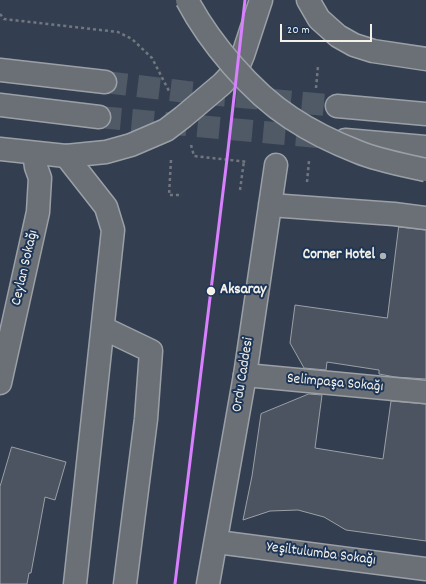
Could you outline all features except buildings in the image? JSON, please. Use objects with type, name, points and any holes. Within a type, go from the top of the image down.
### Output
[{"type":"street","points":[[187,0],[214,42],[232,64],[261,94],[290,117],[321,136],[360,153],[426,170]]},
{"type":"street","points":[[0,149],[66,156],[106,152],[131,145],[166,130],[222,84],[238,67],[244,55],[261,0]]},
{"type":"street","points":[[308,0],[319,19],[338,36],[354,45],[373,51],[426,59]]},
{"type":"street","points":[[0,70],[105,82]]},
{"type":"street","points":[[0,105],[99,117]]},
{"type":"street","points":[[337,106],[426,114]]},
{"type":"street","points":[[346,140],[426,147]]},
{"type":"street","name":"Ceylan Sokağı","points":[[0,383],[38,212],[40,178],[36,167],[34,153]]},
{"type":"street","points":[[66,156],[106,207],[114,230],[74,584]]},
{"type":"street","name":"Ordu Caddesi","points":[[208,584],[245,375],[276,165]]},
{"type":"street","points":[[270,205],[394,214],[426,218]]},
{"type":"street","points":[[103,328],[151,351],[146,419],[126,584]]},
{"type":"street","name":"Selimpaşa Sokağı","points":[[245,375],[426,392]]},
{"type":"street","name":"Yeşiltulumba Sokağı","points":[[216,542],[426,569]]},
{"type":"path","points":[[194,156],[276,165]]},
{"type":"path","points":[[171,160],[169,195],[182,195]]},
{"type":"path","points":[[240,190],[244,161]]},
{"type":"tunnel","points":[[105,82],[187,92],[337,106]]},
{"type":"tunnel","points":[[99,117],[328,138]]},
{"type":"transit line","points":[[175,584],[245,0]]},
{"type":"place","name":"Corner Hotel","points":[[383,256]]},
{"type":"place","name":"Aksaray","points":[[211,291]]}]
